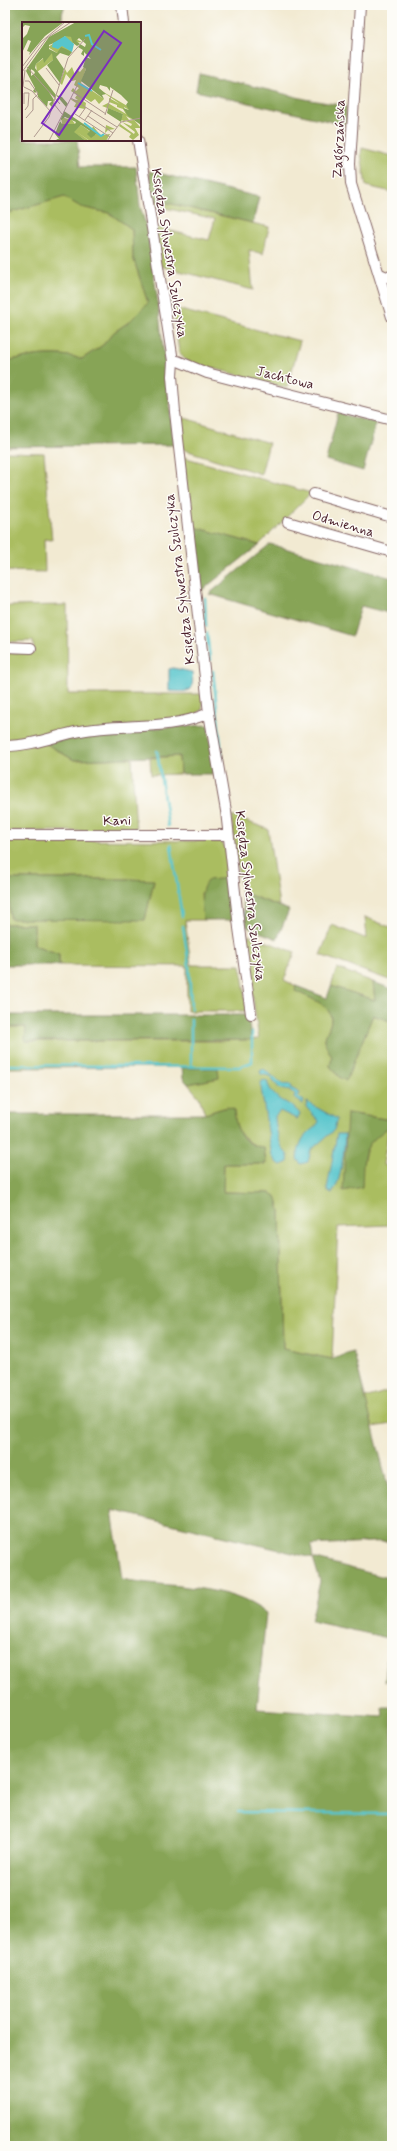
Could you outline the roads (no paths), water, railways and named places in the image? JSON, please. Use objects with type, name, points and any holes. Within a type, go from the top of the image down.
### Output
[{"type":"street","points":[[122,5],[124,22]]},
{"type":"street","name":"Zagórzańska","points":[[360,5],[350,163],[351,184],[392,317]]},
{"type":"street","name":"Księdza Sylwestra Szulczyka","points":[[138,141],[173,361],[172,376],[175,412],[209,713],[228,835],[251,1014]]},
{"type":"street","points":[[380,274],[392,277]]},
{"type":"street","name":"Jachtowa","points":[[173,361],[178,361],[207,373],[392,420]]},
{"type":"street","points":[[314,494],[392,516]]},
{"type":"street","name":"Odmienna","points":[[288,522],[392,552]]},
{"type":"street","points":[[5,647],[31,648]]},
{"type":"street","points":[[5,746],[47,740],[80,731],[183,722],[209,713]]},
{"type":"street","name":"Kani","points":[[5,835],[228,835]]},
{"type":"water","points":[[173,668],[192,672],[193,679],[191,688],[181,692],[169,691],[169,669]]},
{"type":"water","points":[[264,1069],[282,1084],[292,1085],[291,1088],[300,1093],[298,1097],[304,1101],[303,1104],[294,1098],[295,1094],[290,1091],[280,1089],[269,1076],[261,1074],[260,1071]]},
{"type":"water","points":[[264,1080],[267,1081],[273,1093],[277,1097],[296,1109],[300,1114],[297,1119],[280,1111],[275,1116],[276,1127],[282,1148],[288,1156],[288,1162],[281,1165],[276,1162],[272,1156],[261,1088],[261,1082]]},
{"type":"water","points":[[307,1102],[337,1119],[334,1130],[311,1150],[308,1162],[301,1164],[297,1159],[301,1143],[304,1137],[319,1121],[306,1107]]},
{"type":"water","points":[[337,1134],[345,1134],[344,1148],[338,1181],[332,1193],[328,1192],[327,1189]]},
{"type":"waterway","points":[[205,598],[206,626]]},
{"type":"waterway","points":[[207,633],[210,660]]},
{"type":"waterway","points":[[213,671],[223,766]]},
{"type":"waterway","points":[[157,751],[168,826]]},
{"type":"waterway","points":[[171,845],[182,917]]},
{"type":"waterway","points":[[242,913],[244,924]]},
{"type":"waterway","points":[[183,926],[189,965],[191,1009]]},
{"type":"waterway","points":[[191,1019],[191,1065]]},
{"type":"waterway","points":[[5,1065],[239,1067],[252,1062],[252,1032]]},
{"type":"waterway","points":[[238,1812],[392,1814]]}]
